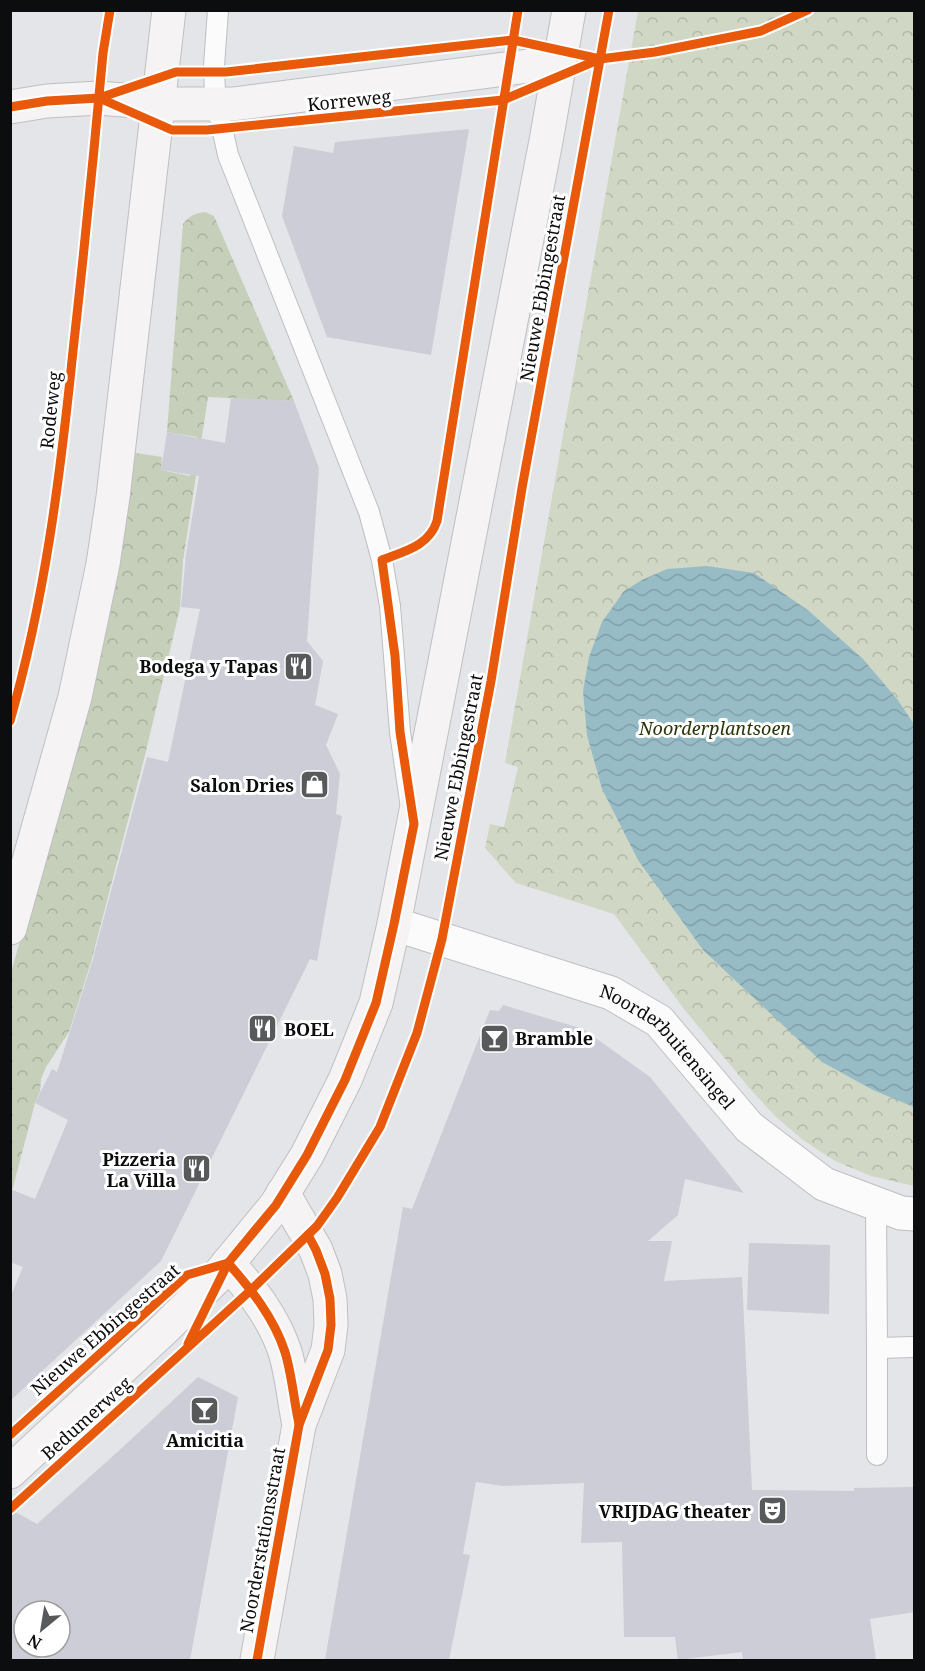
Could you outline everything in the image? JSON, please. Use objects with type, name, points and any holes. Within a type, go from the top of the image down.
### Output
[{"type":"main road","points":[[10,928],[75,698],[103,564],[113,497],[169,10]]},
{"type":"main road","name":"Nieuwe Ebbingestraat","points":[[10,1472],[216,1278],[276,1205],[307,1155],[345,1080],[376,1003],[414,824],[546,141],[569,10]]},
{"type":"main road","name":"Korreweg","points":[[10,107],[47,101],[99,98],[157,103],[217,104],[559,62]]},
{"type":"main road","name":"Noorderstationsstraat","points":[[258,1660],[299,1425],[328,1350],[331,1325],[330,1299],[325,1274],[316,1251],[283,1193]]},
{"type":"main road","name":"Noorderstationsstraat","points":[[228,1263],[251,1290],[269,1317],[285,1352],[299,1425]]},
{"type":"street","name":"Noorderbuitensingel","points":[[394,924],[611,993],[659,1021],[749,1127],[824,1184],[902,1213],[915,1214]]},
{"type":"lane","name":"Nieuwe Ebbingestraat","points":[[219,10],[214,66],[217,104],[228,155],[369,512],[382,560],[395,656],[400,732],[414,824]]},
{"type":"lane","points":[[876,1204],[877,1455]]},
{"type":"lane","points":[[876,1348],[915,1347]]},
{"type":"green space","name":"Noorderplantsoen","points":[[638,11],[914,11],[914,1186],[871,1176],[835,1161],[803,1140],[775,1116],[751,1090],[684,1009],[614,914],[516,883],[485,848],[490,824],[504,827],[518,767],[505,763]]},
{"type":"green space","points":[[205,212],[214,216],[294,401],[208,397],[183,561],[180,608],[145,755],[91,962],[69,1032],[46,1067],[41,1079],[40,1091],[11,1195],[11,972],[69,770],[135,453],[162,457],[161,470],[190,476],[197,437],[167,432],[183,224],[192,215]]},
{"type":"water","points":[[707,566],[754,573],[809,611],[863,659],[897,699],[914,724],[914,1107],[873,1090],[822,1062],[703,950],[638,860],[602,789],[587,735],[583,691],[589,657],[602,622],[624,591],[642,580],[667,569]]},
{"type":"building","points":[[469,129],[431,355],[327,337],[282,216],[294,146],[333,153],[335,142]]},
{"type":"building","points":[[231,398],[294,401],[319,468],[307,641],[323,661],[315,705],[338,714],[326,745],[340,774],[336,814],[342,816],[317,961],[310,959],[161,1261],[10,1401],[10,1298],[23,1267],[10,1262],[10,1189],[35,1199],[68,1120],[35,1103],[52,1069],[57,1072],[92,962],[147,757],[168,762],[200,609],[181,607],[186,554],[199,476],[161,470],[167,432],[225,443]]},
{"type":"building","points":[[503,1005],[583,1029],[650,1077],[744,1193],[685,1179],[678,1215],[648,1241],[672,1241],[664,1281],[742,1277],[752,1490],[854,1491],[854,1488],[915,1487],[915,1612],[870,1619],[876,1660],[743,1660],[742,1652],[678,1660],[675,1637],[624,1637],[622,1542],[581,1543],[584,1483],[503,1486],[476,1482],[463,1554],[470,1555],[449,1660],[325,1660],[403,1207],[412,1209],[490,1010],[499,1011]]},
{"type":"building","points":[[749,1243],[830,1245],[829,1314],[747,1310]]},
{"type":"building","points":[[198,1377],[238,1397],[190,1660],[51,1659],[72,1659],[72,1599],[12,1599],[12,1659],[38,1659],[10,1660],[10,1509],[37,1524]]},
{"type":"cycle path","name":"Rodeweg","points":[[10,721],[33,629],[57,491],[103,53],[110,10]]},
{"type":"cycle path","points":[[188,1344],[228,1263],[276,1205],[307,1155],[345,1080],[376,1003],[414,824],[400,732],[395,656],[382,560],[422,542],[437,521],[518,10]]},
{"type":"cycle path","name":"Bedumerweg","points":[[10,1509],[251,1290],[317,1226],[337,1198],[380,1127],[417,1033],[442,939],[491,681],[522,488],[609,10]]},
{"type":"cycle path","points":[[99,98],[172,130],[207,130],[503,100],[600,59],[655,52],[761,31],[808,10]]},
{"type":"cycle path","points":[[10,107],[47,101],[99,98],[176,72],[226,72],[513,40],[600,59]]},
{"type":"cycle path","points":[[257,1660],[299,1425],[328,1350],[331,1325],[330,1299],[325,1274],[308,1235]]},
{"type":"cycle path","points":[[228,1263],[261,1304],[275,1327],[285,1352],[299,1424]]},
{"type":"cycle path","points":[[10,1435],[187,1275],[228,1263]]},
{"type":"place","name":"Bodega y Tapas","points":[[299,666]]},
{"type":"place","name":"Salon Dries","points":[[315,785]]},
{"type":"place","name":"BOEL","points":[[263,1029]]},
{"type":"place","name":"Bramble","points":[[494,1038]]},
{"type":"place","name":"Pizzeria La Villa","points":[[197,1169]]},
{"type":"place","name":"Amicitia","points":[[205,1411]]},
{"type":"place","name":"VRIJDAG theater","points":[[772,1511]]}]
